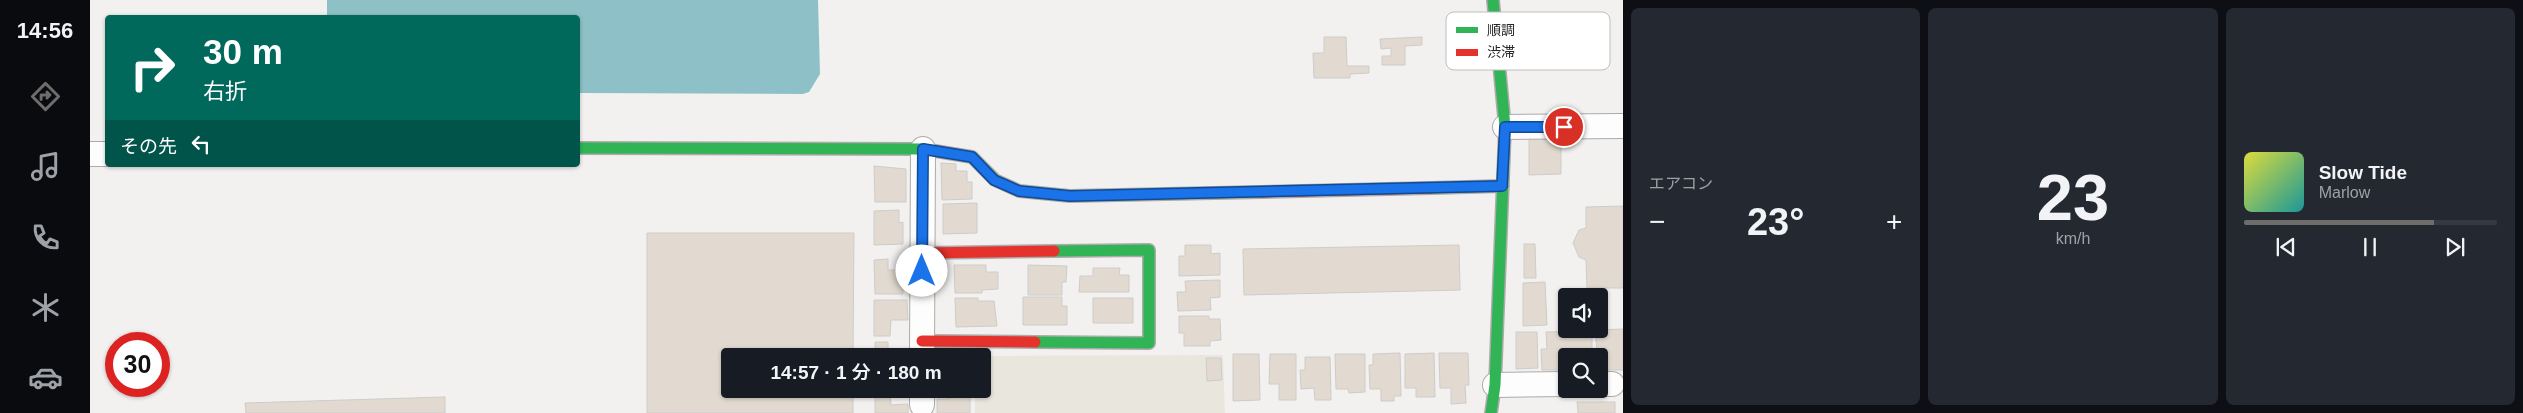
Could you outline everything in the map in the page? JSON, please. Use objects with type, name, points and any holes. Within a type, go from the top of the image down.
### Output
[{"type":"street","points":[[1490,413],[1495,385],[1505,127],[1499,70]]},
{"type":"street","points":[[1505,127],[1623,126]]},
{"type":"street","points":[[580,148],[923,149],[972,157],[994,180],[1019,191],[1070,196],[1502,186]]},
{"type":"street","points":[[922,348],[923,149]]},
{"type":"street","points":[[90,154],[105,154]]},
{"type":"street","points":[[923,253],[1149,250],[1149,343],[960,348]]},
{"type":"street","points":[[1495,385],[1558,384]]},
{"type":"shaded area","points":[[1223,355],[1225,413],[975,413],[975,398],[991,398],[991,356]]},
{"type":"water","points":[[327,0],[818,0],[820,74],[809,92],[803,94],[580,93],[580,15],[327,15]]},
{"type":"building","points":[[1324,37],[1346,37],[1347,66],[1369,66],[1369,73],[1350,74],[1350,78],[1314,78],[1313,53],[1324,53]]},
{"type":"building","points":[[1422,37],[1422,45],[1405,46],[1405,65],[1382,65],[1382,56],[1391,56],[1391,48],[1381,49],[1380,39]]},
{"type":"building","points":[[1561,137],[1561,174],[1529,175],[1529,138]]},
{"type":"building","points":[[941,163],[956,164],[956,171],[967,171],[967,182],[972,182],[972,199],[942,200]]},
{"type":"building","points":[[874,166],[906,169],[906,202],[875,202]]},
{"type":"building","points":[[977,203],[977,233],[943,234],[943,204]]},
{"type":"building","points":[[1623,206],[1623,288],[1587,288],[1586,260],[1579,257],[1573,243],[1579,230],[1586,228],[1586,207]]},
{"type":"building","points":[[899,210],[899,223],[903,222],[903,244],[874,245],[874,211]]},
{"type":"building","points":[[647,233],[854,233],[853,348],[721,348],[721,398],[853,398],[853,413],[647,413]]},
{"type":"building","points":[[1524,244],[1535,244],[1536,278],[1524,278]]},
{"type":"building","points":[[1185,245],[1211,245],[1211,254],[1220,253],[1220,275],[1179,276],[1179,256],[1185,256]]},
{"type":"building","points":[[1459,245],[1460,290],[1244,295],[1243,249]]},
{"type":"building","points":[[888,259],[888,270],[903,270],[903,294],[875,294],[874,260]]},
{"type":"building","points":[[954,265],[986,265],[986,272],[998,272],[998,289],[982,290],[982,293],[955,293]]},
{"type":"building","points":[[1028,265],[1067,266],[1066,282],[1062,282],[1062,295],[1028,295]]},
{"type":"building","points":[[1093,268],[1120,268],[1119,275],[1129,275],[1129,292],[1079,292],[1080,276],[1093,276]]},
{"type":"building","points":[[1220,280],[1220,297],[1210,298],[1211,310],[1178,311],[1177,292],[1186,292],[1185,281]]},
{"type":"building","points":[[1545,282],[1547,325],[1523,326],[1523,283]]},
{"type":"building","points":[[1023,297],[1062,297],[1062,306],[1067,306],[1067,325],[1023,325]]},
{"type":"building","points":[[955,298],[978,298],[978,301],[994,301],[997,326],[956,327]]},
{"type":"building","points":[[1093,298],[1133,298],[1133,323],[1093,323]]},
{"type":"building","points":[[874,300],[907,300],[908,320],[891,320],[890,336],[874,336]]},
{"type":"building","points":[[1179,316],[1209,316],[1209,319],[1220,319],[1221,340],[1210,341],[1210,346],[1184,346],[1184,333],[1179,333]]},
{"type":"building","points":[[1623,329],[1623,370],[1608,370],[1608,348],[1597,348],[1596,338],[1608,338],[1608,330]]},
{"type":"building","points":[[1516,332],[1537,332],[1538,368],[1516,369]]},
{"type":"building","points":[[1546,332],[1558,332],[1558,338],[1592,338],[1592,348],[1558,348],[1558,370],[1542,370],[1541,349],[1547,349]]},
{"type":"building","points":[[875,342],[888,342],[888,348],[875,348]]},
{"type":"building","points":[[1400,353],[1401,396],[1394,396],[1394,401],[1381,401],[1381,389],[1370,389],[1369,365],[1373,365],[1373,354]]},
{"type":"building","points":[[1434,353],[1435,397],[1416,397],[1416,388],[1405,388],[1405,354]]},
{"type":"building","points":[[1439,353],[1468,353],[1469,385],[1465,385],[1466,403],[1451,404],[1451,388],[1440,388]]},
{"type":"building","points":[[1233,354],[1259,354],[1260,400],[1233,401]]},
{"type":"building","points":[[1270,354],[1296,354],[1296,400],[1279,400],[1279,384],[1269,384]]},
{"type":"building","points":[[1335,354],[1365,354],[1365,392],[1349,393],[1348,389],[1336,389]]},
{"type":"building","points":[[1305,357],[1330,357],[1331,400],[1315,400],[1314,388],[1301,389],[1300,370],[1305,370]]},
{"type":"building","points":[[1206,358],[1221,358],[1222,380],[1207,381]]},
{"type":"building","points":[[445,397],[445,413],[246,413],[245,403]]},
{"type":"building","points":[[875,398],[890,398],[891,405],[908,404],[908,413],[875,413]]},
{"type":"building","points":[[970,398],[970,413],[937,413],[937,399]]},
{"type":"building","points":[[1577,402],[1615,402],[1615,413],[1578,413]]},
{"type":"traffic: fast","points":[[1493,0],[1494,12]]},
{"type":"traffic: fast","points":[[1491,413],[1495,385],[1505,127],[1500,70]]},
{"type":"traffic: fast","points":[[580,148],[923,149],[972,157],[995,180],[1019,191],[1070,196],[1262,192]]},
{"type":"traffic: fast","points":[[1431,188],[1503,186]]},
{"type":"traffic: fast","points":[[1035,342],[1149,343],[1149,250],[1054,251]]},
{"type":"traffic: jam","points":[[1262,192],[1431,188]]},
{"type":"traffic: jam","points":[[923,253],[1054,251]]},
{"type":"traffic: jam","points":[[922,341],[1035,342]]},
{"type":"route","points":[[922,271],[923,149],[972,157],[994,180],[1019,191],[1070,196],[1502,186],[1505,127],[1564,127]]}]
